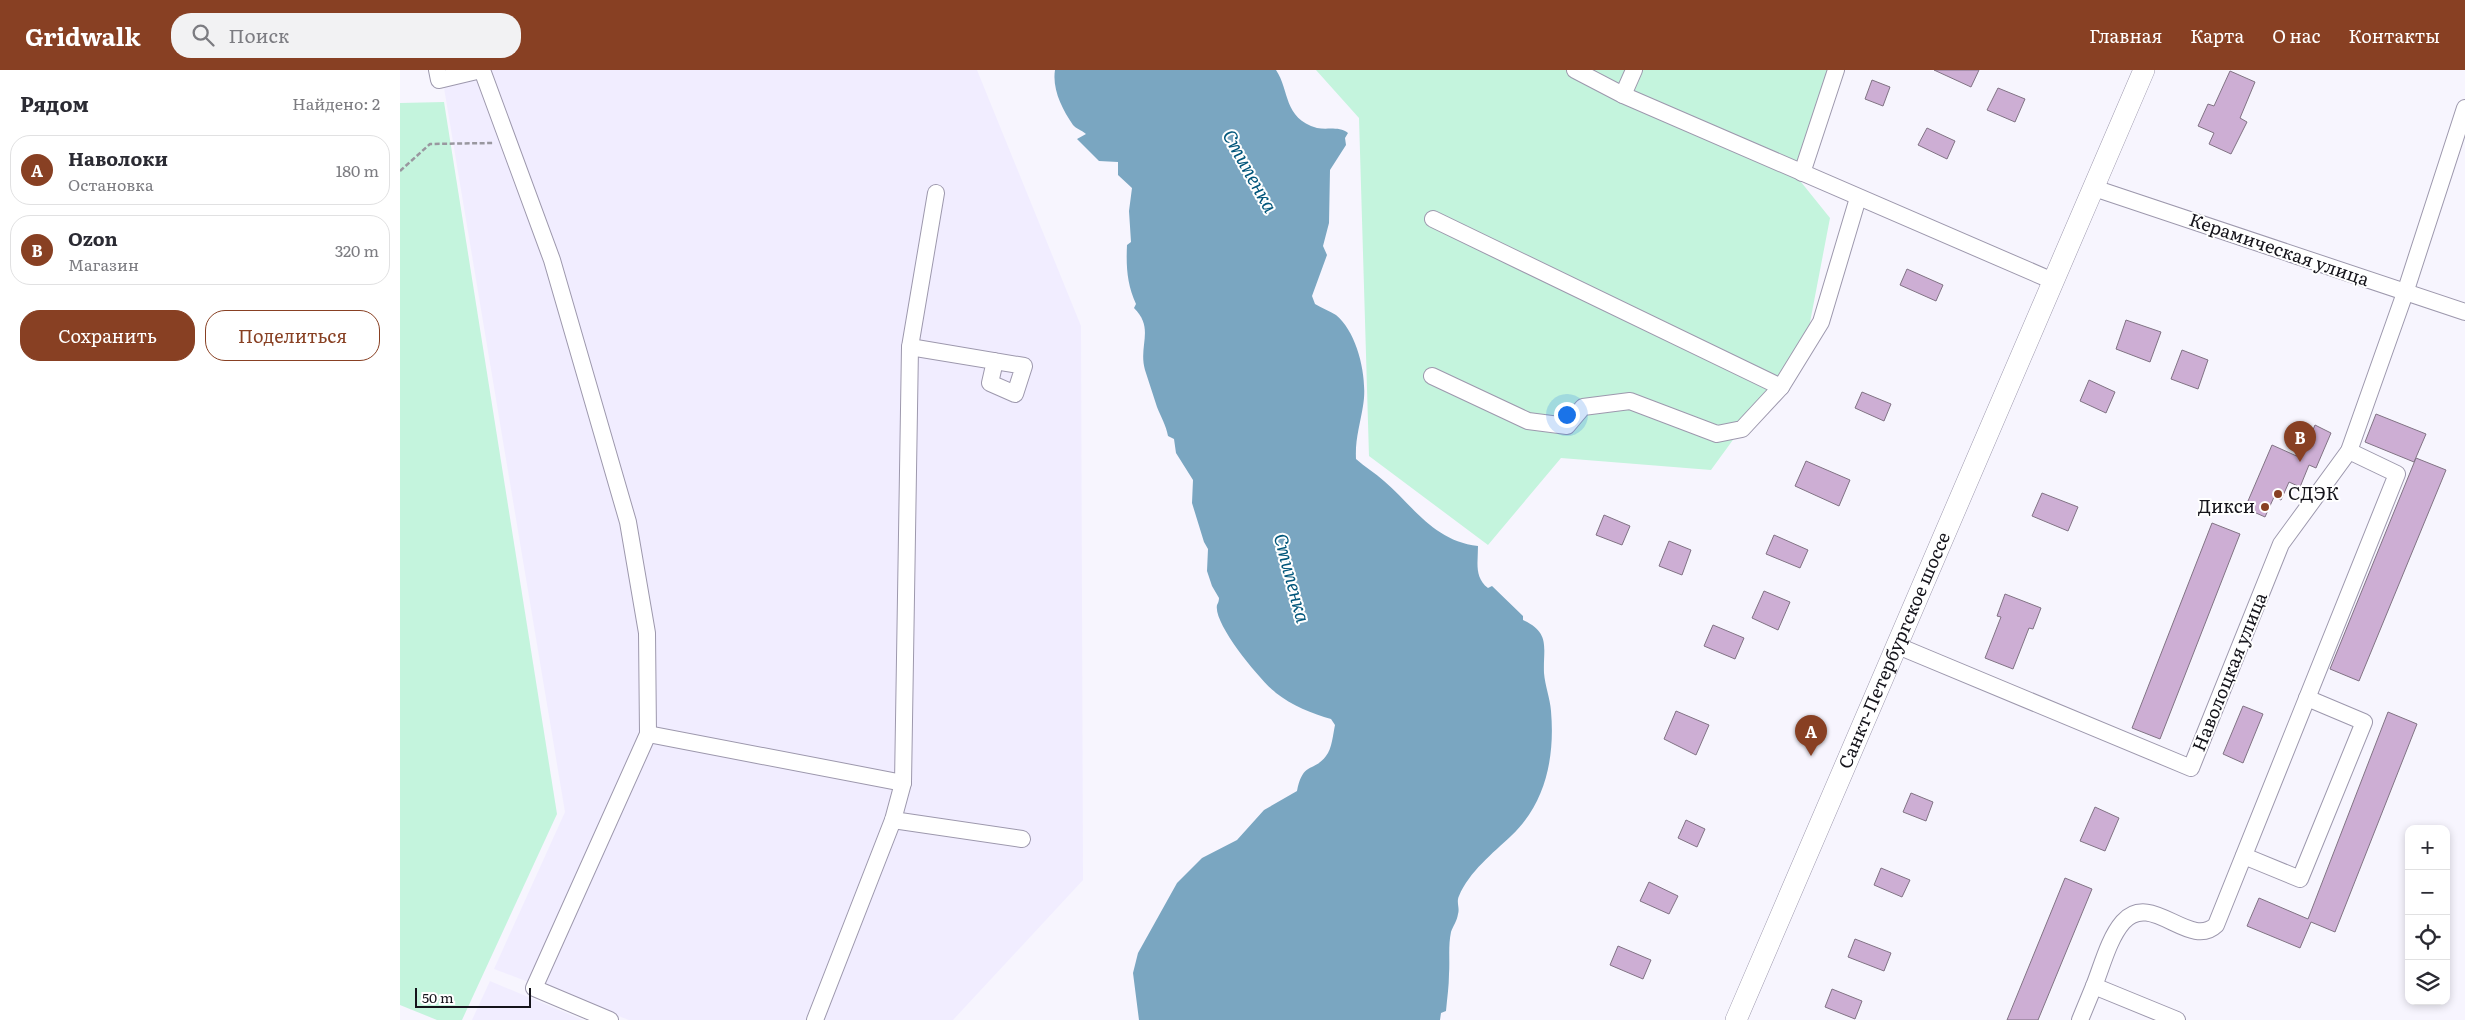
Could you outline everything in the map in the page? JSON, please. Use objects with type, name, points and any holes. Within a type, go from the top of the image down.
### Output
[{"type":"main road","name":"Санкт-Петербургское шоссе","points":[[1736,1020],[2144,70]]},
{"type":"street","points":[[437,70],[439,80],[482,70],[552,260],[628,522],[648,633],[648,734],[534,988],[610,1020]]},
{"type":"street","points":[[1575,70],[1623,95],[1858,198],[2053,280]]},
{"type":"street","points":[[1623,95],[1634,70]]},
{"type":"street","points":[[1802,173],[1836,70]]},
{"type":"street","name":"Наволоцкая улица","points":[[1898,646],[2191,768],[2281,544],[2349,451],[2460,134],[2465,108]]},
{"type":"street","name":"Керамическая улица","points":[[2094,188],[2465,312]]},
{"type":"street","points":[[815,1020],[893,820],[903,783],[910,347],[936,193]]},
{"type":"street","points":[[1432,376],[1528,421],[1567,426],[1583,407],[1630,401],[1717,434],[1742,428],[1781,387],[1821,322],[1858,198]]},
{"type":"street","points":[[1433,219],[1781,387]]},
{"type":"street","points":[[910,347],[994,361]]},
{"type":"street","points":[[2080,1020],[2118,929],[2124,920],[2136,913],[2149,912],[2197,931],[2211,930],[2216,925],[2397,474],[2349,451]]},
{"type":"street","points":[[2244,856],[2300,879],[2364,722],[2307,698]]},
{"type":"street","points":[[648,734],[903,783]]},
{"type":"street","points":[[893,820],[1022,839]]},
{"type":"street","points":[[2094,986],[2177,1020]]},
{"type":"path","points":[[400,171],[430,144],[509,143]]},
{"type":"shaded area","points":[[441,70],[977,70],[1081,326],[1083,880],[953,1020],[629,1020],[494,969],[565,812]]},
{"type":"shaded area","points":[[490,981],[583,1020],[472,1020]]},
{"type":"green space","points":[[1316,70],[1832,70],[1797,177],[1830,218],[1807,338],[1711,470],[1561,458],[1488,545],[1369,456],[1359,118]]},
{"type":"green space","points":[[444,102],[557,814],[462,1020],[437,1020],[400,1005],[400,103]]},
{"type":"water","name":"Стипенка","points":[[1055,70],[1276,70],[1289,103],[1298,118],[1317,128],[1337,129],[1348,133],[1345,138],[1346,145],[1330,170],[1329,223],[1323,246],[1327,255],[1312,296],[1315,304],[1336,315],[1344,323],[1360,357],[1364,395],[1357,438],[1356,459],[1384,481],[1437,530],[1463,543],[1478,546],[1478,569],[1484,584],[1488,588],[1492,586],[1523,616],[1523,620],[1538,630],[1544,642],[1544,673],[1550,701],[1552,728],[1546,778],[1533,809],[1523,823],[1475,871],[1463,887],[1458,898],[1457,919],[1450,937],[1446,1011],[1441,1013],[1440,1020],[1139,1020],[1133,973],[1138,953],[1177,883],[1202,858],[1237,840],[1264,810],[1297,791],[1305,771],[1321,761],[1328,753],[1335,725],[1331,719],[1302,709],[1269,687],[1239,652],[1222,625],[1217,605],[1219,598],[1212,586],[1207,571],[1208,549],[1192,503],[1193,480],[1176,453],[1174,439],[1168,436],[1143,361],[1144,323],[1134,308],[1136,304],[1127,268],[1127,245],[1131,242],[1129,211],[1132,188],[1118,175],[1118,162],[1099,161],[1077,139],[1086,134],[1073,125],[1062,106],[1056,92]]},
{"type":"building","points":[[1934,70],[1979,70],[1971,87]]},
{"type":"building","points":[[2230,71],[2255,82],[2240,118],[2247,122],[2231,154],[2209,144],[2214,133],[2198,126],[2208,104],[2214,106]]},
{"type":"building","points":[[1872,80],[1890,87],[1883,106],[1865,99]]},
{"type":"building","points":[[1998,88],[2025,99],[2015,122],[1987,110]]},
{"type":"building","points":[[1927,128],[1955,141],[1947,159],[1918,145]]},
{"type":"building","points":[[1907,269],[1943,285],[1936,301],[1900,285]]},
{"type":"building","points":[[2126,320],[2161,332],[2150,362],[2116,349]]},
{"type":"building","points":[[2182,350],[2208,360],[2198,389],[2171,379]]},
{"type":"building","points":[[2089,380],[2115,392],[2106,413],[2080,401]]},
{"type":"building","points":[[1862,392],[1891,404],[1884,421],[1855,408]]},
{"type":"building","points":[[2376,414],[2426,434],[2414,462],[2365,442]]},
{"type":"building","points":[[2315,425],[2331,433],[2316,468],[2309,465],[2300,487],[2289,482],[2281,500],[2274,497],[2265,517],[2245,508],[2272,445],[2301,458]]},
{"type":"building","points":[[2416,458],[2446,470],[2359,681],[2330,669]]},
{"type":"building","points":[[1806,461],[1850,480],[1839,506],[1795,486]]},
{"type":"building","points":[[2042,493],[2078,507],[2068,531],[2032,516]]},
{"type":"building","points":[[1604,515],[1630,526],[1622,545],[1596,535]]},
{"type":"building","points":[[2212,523],[2240,534],[2160,739],[2132,728]]},
{"type":"building","points":[[1774,535],[1808,550],[1800,568],[1766,554]]},
{"type":"building","points":[[1669,541],[1691,550],[1682,575],[1659,566]]},
{"type":"building","points":[[1764,591],[1790,602],[1778,630],[1752,618]]},
{"type":"building","points":[[2005,594],[2041,608],[2033,629],[2029,628],[2013,669],[1985,658],[2001,617],[1997,616]]},
{"type":"building","points":[[1713,625],[1744,638],[1735,659],[1704,646]]},
{"type":"building","points":[[2243,706],[2263,714],[2243,763],[2223,754]]},
{"type":"building","points":[[1676,711],[1709,725],[1696,755],[1664,739]]},
{"type":"building","points":[[2388,712],[2417,724],[2335,932],[2311,922],[2300,948],[2247,926],[2259,898],[2308,919]]},
{"type":"building","points":[[1911,793],[1933,802],[1926,821],[1903,812]]},
{"type":"building","points":[[2095,807],[2119,818],[2105,851],[2080,841]]},
{"type":"building","points":[[1686,820],[1705,829],[1697,847],[1678,838]]},
{"type":"building","points":[[1881,868],[1910,880],[1902,897],[1874,885]]},
{"type":"building","points":[[2065,878],[2092,889],[2038,1020],[2007,1020]]},
{"type":"building","points":[[1649,882],[1678,896],[1669,914],[1640,901]]},
{"type":"building","points":[[1855,939],[1891,953],[1884,971],[1848,957]]},
{"type":"building","points":[[1618,946],[1651,960],[1643,979],[1610,965]]},
{"type":"building","points":[[1832,989],[1862,1001],[1855,1019],[1825,1007]]},
{"type":"place","name":"Ozon","points":[[2300,462]]},
{"type":"place","name":"СДЭК","points":[[2278,494]]},
{"type":"place","name":"Дикси","points":[[2265,507]]},
{"type":"place","name":"Наволоки","points":[[1811,756]]}]
